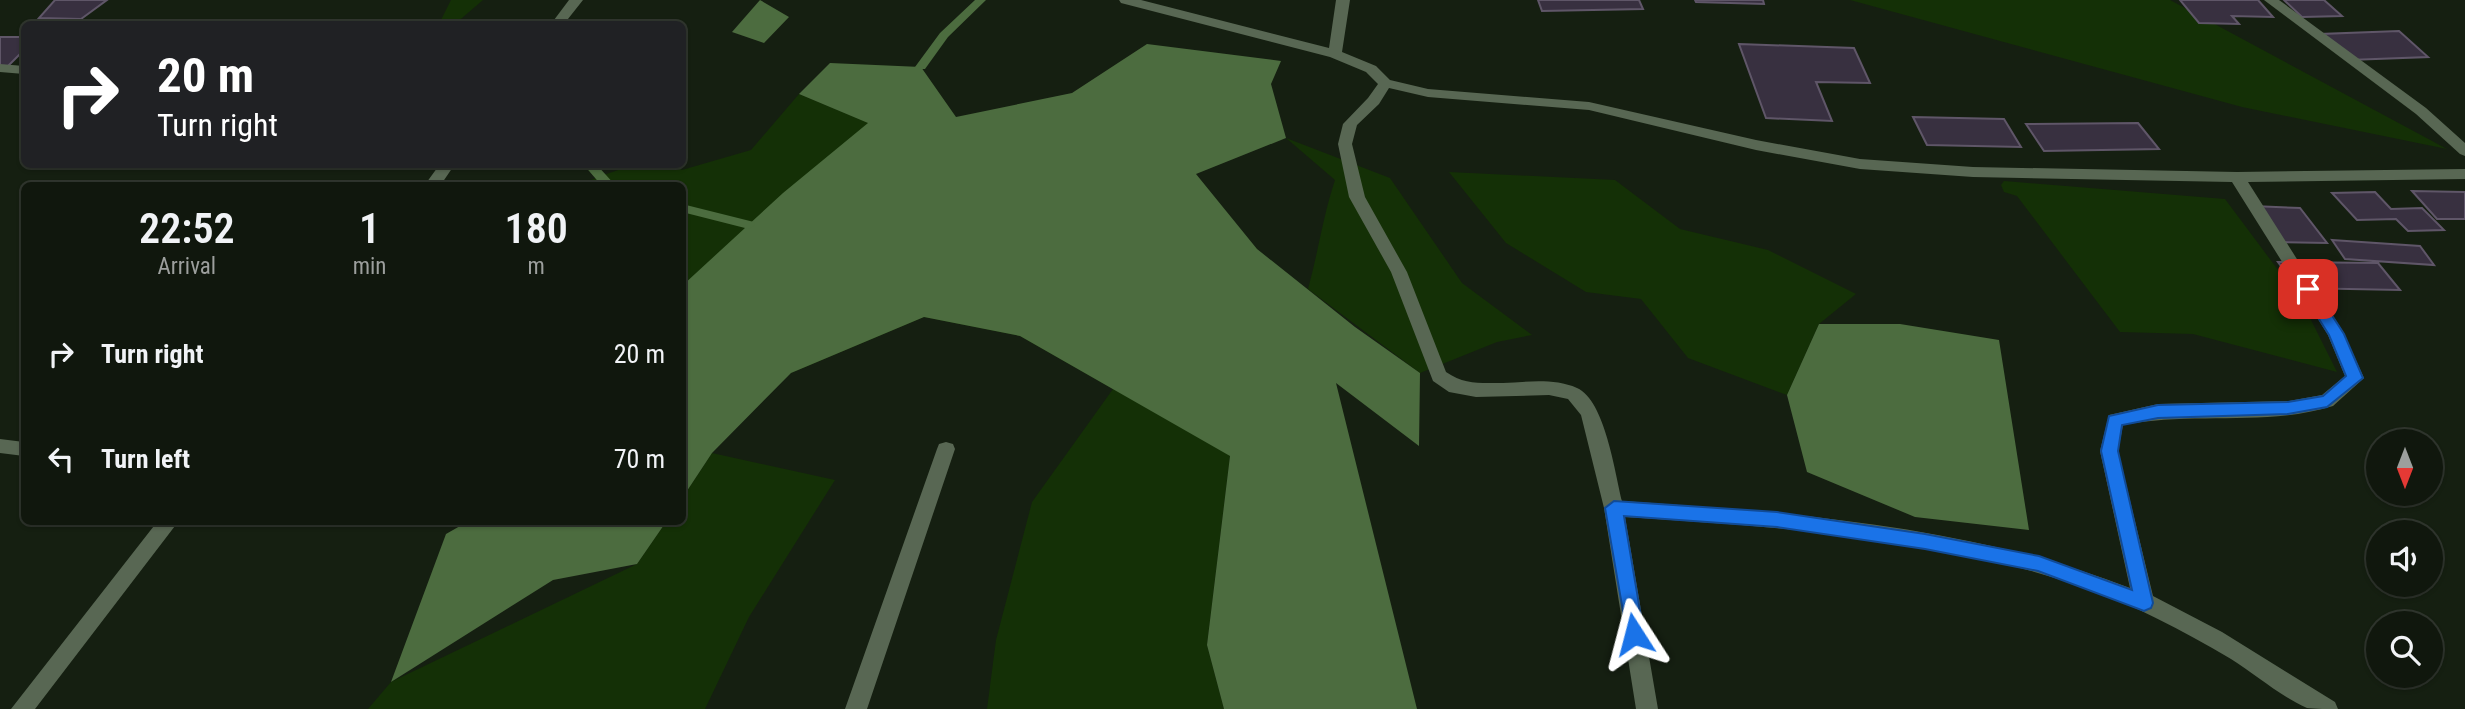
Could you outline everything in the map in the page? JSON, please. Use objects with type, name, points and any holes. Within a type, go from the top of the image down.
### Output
[{"type":"street","points":[[559,21],[576,0]]},
{"type":"street","points":[[1126,0],[1335,54],[1371,69],[1385,83],[1428,93],[1590,106],[1755,145],[1860,164],[1973,172],[2237,177],[2465,174]]},
{"type":"street","points":[[1335,54],[1343,0]]},
{"type":"street","points":[[2271,0],[2412,104],[2465,152]]},
{"type":"street","points":[[0,68],[21,70]]},
{"type":"street","points":[[1385,83],[1374,101],[1350,124],[1345,144],[1357,197],[1399,272],[1439,376],[1455,387],[1476,390],[1549,388],[1574,394],[1590,413],[1614,508],[1647,709]]},
{"type":"street","points":[[2144,603],[2109,451],[2115,420],[2158,411],[2288,408],[2327,401],[2355,378],[2336,334],[2237,177]]},
{"type":"street","points":[[0,446],[21,449]]},
{"type":"street","points":[[856,709],[946,449]]},
{"type":"street","points":[[1614,508],[1777,520],[1925,541],[2039,564],[2144,603],[2244,656],[2327,709]]},
{"type":"street","points":[[22,709],[166,525]]},
{"type":"shaded area","points":[[451,0],[483,0],[458,21],[440,21]]},
{"type":"shaded area","points":[[760,0],[789,17],[764,43],[732,32]]},
{"type":"shaded area","points":[[1850,0],[2170,0],[2447,149],[2242,107]]},
{"type":"shaded area","points":[[1147,44],[1281,61],[1271,84],[1286,138],[1196,174],[1257,249],[1355,327],[1420,373],[1419,446],[1336,383],[1417,709],[1224,709],[1207,645],[1230,456],[1020,336],[924,317],[791,373],[712,453],[686,492],[686,282],[783,193],[868,123],[799,94],[830,63],[921,67],[956,117],[1072,93]]},
{"type":"shaded area","points":[[799,94],[869,123],[686,282],[686,182],[590,182],[626,168],[682,170],[751,150]]},
{"type":"shaded area","points":[[1286,138],[1390,178],[1462,283],[1532,335],[1497,342],[1420,373],[1308,289],[1335,180]]},
{"type":"shaded area","points":[[1449,172],[1615,180],[1680,229],[1768,250],[1856,294],[1819,324],[1787,395],[1688,358],[1641,299],[1586,292],[1506,243]]},
{"type":"shaded area","points":[[2004,181],[2225,199],[2302,302],[2337,372],[2193,334],[2120,332],[2017,196],[2004,192],[2001,185]]},
{"type":"shaded area","points":[[999,273],[1230,456],[1207,645],[1224,709],[987,709],[996,640],[1032,502],[1113,389],[1020,336],[924,317],[791,373]]},
{"type":"shaded area","points":[[1819,324],[1900,324],[1999,340],[2029,530],[1915,517],[1807,472],[1787,395]]},
{"type":"shaded area","points":[[712,453],[835,480],[749,617],[705,709],[368,709],[391,682],[637,564],[664,525],[686,525],[686,492]]},
{"type":"shaded area","points":[[462,525],[664,525],[637,564],[553,580],[391,682],[446,534]]},
{"type":"building","points":[[55,0],[107,0],[81,19],[39,18]]},
{"type":"building","points":[[1538,0],[1639,0],[1643,9],[1542,11]]},
{"type":"building","points":[[1695,0],[1763,0],[1764,4],[1696,2]]},
{"type":"building","points":[[2180,0],[2258,0],[2273,17],[2232,16],[2239,24],[2199,23]]},
{"type":"building","points":[[2284,0],[2324,0],[2342,16],[2302,17]]},
{"type":"building","points":[[2399,31],[2428,57],[2349,60],[2321,34]]},
{"type":"building","points":[[0,37],[21,37],[21,53],[8,66],[0,67]]},
{"type":"building","points":[[1739,44],[1854,48],[1870,83],[1816,82],[1832,121],[1766,118]]},
{"type":"building","points":[[1913,117],[2004,119],[2021,147],[1927,145]]},
{"type":"building","points":[[2138,123],[2159,149],[2044,151],[2026,124]]},
{"type":"building","points":[[2412,191],[2465,192],[2465,219],[2437,219]]},
{"type":"building","points":[[2375,192],[2391,209],[2422,208],[2444,230],[2408,231],[2396,219],[2357,220],[2332,193]]},
{"type":"building","points":[[2252,206],[2300,208],[2327,243],[2278,242]]},
{"type":"building","points":[[2332,240],[2420,246],[2434,265],[2345,259]]},
{"type":"building","points":[[2278,262],[2378,263],[2400,290],[2297,288]]},
{"type":"waterway","points":[[921,67],[944,35],[981,0]]},
{"type":"waterway","points":[[593,168],[606,182]]},
{"type":"waterway","points":[[686,209],[749,225]]},
{"type":"route","points":[[1634,634],[1614,508],[1777,520],[1925,541],[2039,564],[2144,603],[2109,451],[2115,420],[2158,411],[2288,408],[2327,401],[2355,378],[2336,334],[2308,289]]}]
